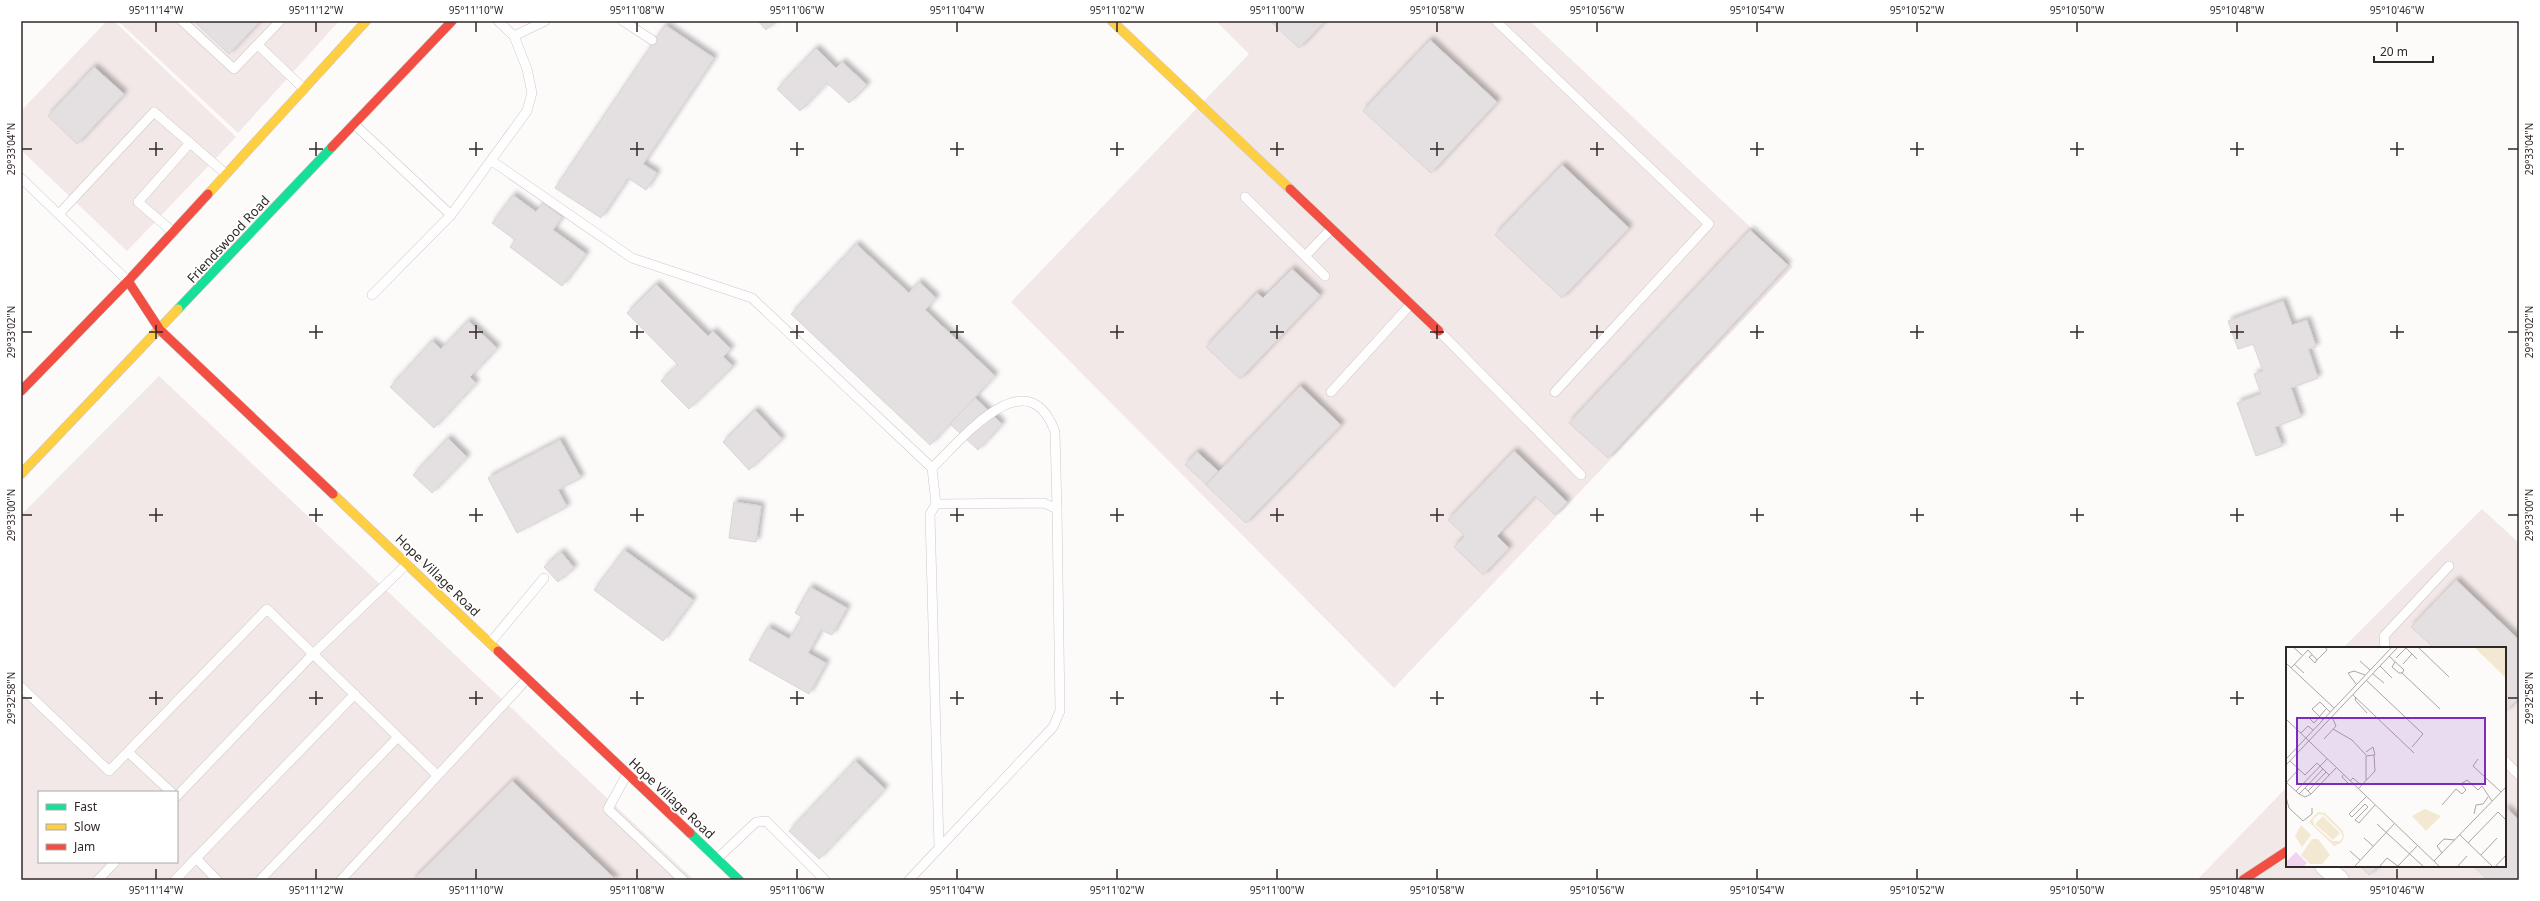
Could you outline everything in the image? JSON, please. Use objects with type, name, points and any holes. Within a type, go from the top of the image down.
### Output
[{"type":"street","points":[[21,391],[128,281],[173,232],[304,89],[354,28],[366,21]]},
{"type":"street","name":"Friendswood Road","points":[[21,474],[160,330],[452,21]]},
{"type":"street","points":[[1112,21],[1439,331]]},
{"type":"street","name":"Hope Village Road","points":[[128,281],[160,330],[739,880]]},
{"type":"street","points":[[2243,880],[2286,851]]},
{"type":"street","points":[[2325,867],[2340,880]]},
{"type":"lane","points":[[182,21],[234,69],[280,21]]},
{"type":"lane","points":[[372,296],[452,215],[527,111],[532,92],[527,69],[514,36],[498,21]]},
{"type":"lane","points":[[514,36],[545,21]]},
{"type":"lane","points":[[623,21],[652,40]]},
{"type":"lane","points":[[1496,21],[1709,224],[1555,392]]},
{"type":"lane","points":[[258,45],[304,89]]},
{"type":"lane","points":[[59,214],[154,112],[226,174]]},
{"type":"lane","points":[[354,124],[452,215]]},
{"type":"lane","points":[[173,232],[138,202],[190,143]]},
{"type":"lane","points":[[492,161],[632,258],[752,298],[932,468],[936,504],[930,514],[939,847]]},
{"type":"lane","points":[[21,178],[128,281]]},
{"type":"lane","points":[[1245,197],[1325,276]]},
{"type":"lane","points":[[1306,256],[1331,229]]},
{"type":"lane","points":[[1331,392],[1411,304]]},
{"type":"lane","points":[[1439,331],[1581,475]]},
{"type":"lane","points":[[908,880],[1053,727],[1060,710],[1056,432],[1051,420],[1031,402],[1019,400],[1004,404],[991,411],[932,468]]},
{"type":"lane","points":[[936,504],[1044,503],[1057,509]]},
{"type":"lane","points":[[178,795],[314,654],[407,564]]},
{"type":"lane","points":[[2385,647],[2384,636],[2449,566]]},
{"type":"lane","points":[[490,643],[544,578]]},
{"type":"lane","points":[[22,691],[109,771],[267,609],[437,775]]},
{"type":"lane","points":[[341,880],[527,679]]},
{"type":"lane","points":[[175,880],[355,694]]},
{"type":"lane","points":[[260,880],[398,737]]},
{"type":"lane","points":[[128,752],[170,791]]},
{"type":"lane","points":[[2506,762],[2519,775]]},
{"type":"lane","points":[[627,774],[608,809],[683,880]]},
{"type":"lane","points":[[717,859],[756,822],[766,821],[825,880]]},
{"type":"lane","points":[[196,858],[217,880]]},
{"type":"lane","points":[[98,880],[114,863]]},
{"type":"shaded area","points":[[107,21],[114,21],[236,137],[127,251],[21,150],[21,111]]},
{"type":"shaded area","points":[[118,21],[339,21],[238,133]]},
{"type":"shaded area","points":[[1216,21],[1530,21],[1793,267],[1394,688],[1011,302],[1249,54]]},
{"type":"shaded area","points":[[159,376],[694,880],[21,880],[21,515]]},
{"type":"shaded area","points":[[2482,509],[2519,543],[2519,880],[2197,880],[2286,788],[2286,867],[2506,867],[2506,647],[2344,647]]},
{"type":"building","points":[[194,21],[260,21],[229,54]]},
{"type":"building","points":[[758,21],[776,21],[766,30]]},
{"type":"building","points":[[1270,21],[1325,21],[1299,48]]},
{"type":"building","points":[[665,25],[714,58],[643,164],[657,173],[646,190],[628,178],[601,218],[555,188]]},
{"type":"building","points":[[1430,40],[1497,102],[1431,173],[1363,111]]},
{"type":"building","points":[[816,48],[836,68],[842,62],[867,85],[849,103],[827,83],[800,111],[777,89]]},
{"type":"building","points":[[94,67],[124,94],[77,144],[48,116]]},
{"type":"building","points":[[1562,165],[1629,228],[1562,298],[1495,235]]},
{"type":"building","points":[[513,195],[536,212],[543,203],[562,217],[553,230],[586,254],[562,286],[510,247],[515,240],[492,223]]},
{"type":"building","points":[[1750,230],[1788,265],[1608,458],[1569,423]]},
{"type":"building","points":[[856,244],[909,293],[919,282],[936,298],[925,310],[995,376],[930,445],[791,314]]},
{"type":"building","points":[[1292,269],[1320,295],[1240,379],[1206,347],[1257,293],[1263,298]]},
{"type":"building","points":[[656,284],[708,336],[713,331],[731,349],[723,357],[733,366],[689,409],[661,381],[678,365],[627,313]]},
{"type":"building","points":[[2283,301],[2292,325],[2307,320],[2316,347],[2308,349],[2318,378],[2291,388],[2301,417],[2275,427],[2282,446],[2256,456],[2237,403],[2261,394],[2254,374],[2263,371],[2253,344],[2238,349],[2228,321]]},
{"type":"building","points":[[468,321],[497,348],[470,377],[476,383],[434,428],[390,387],[432,341],[441,349]]},
{"type":"building","points":[[1300,386],[1341,425],[1246,523],[1206,485]]},
{"type":"building","points":[[975,398],[1002,424],[978,450],[950,424]]},
{"type":"building","points":[[755,410],[782,439],[749,470],[723,442]]},
{"type":"building","points":[[448,438],[467,457],[432,493],[413,475]]},
{"type":"building","points":[[560,440],[581,478],[558,490],[567,507],[517,533],[488,478]]},
{"type":"building","points":[[1514,451],[1567,502],[1555,515],[1535,496],[1497,536],[1509,548],[1483,575],[1454,547],[1465,536],[1448,520]]},
{"type":"building","points":[[1197,452],[1218,471],[1206,484],[1185,465]]},
{"type":"building","points":[[734,502],[761,506],[756,542],[729,538]]},
{"type":"building","points":[[624,550],[693,600],[663,641],[594,590]]},
{"type":"building","points":[[561,552],[574,568],[558,582],[544,567]]},
{"type":"building","points":[[2456,580],[2519,640],[2519,698],[2506,711],[2506,647],[2433,647],[2411,627]]},
{"type":"building","points":[[810,587],[847,608],[832,635],[821,630],[808,653],[826,663],[809,694],[749,660],[768,627],[789,639],[802,617],[795,613]]},
{"type":"building","points":[[855,761],[885,789],[819,859],[789,831]]},
{"type":"building","points":[[512,781],[616,880],[413,880]]},
{"type":"building","points":[[2506,808],[2519,820],[2519,880],[2488,880],[2474,867],[2506,867]]},
{"type":"building","points":[[2361,867],[2377,867],[2369,875]]},
{"type":"traffic: fast","points":[[178,309],[332,147]]},
{"type":"traffic: fast","points":[[690,833],[739,880]]},
{"type":"traffic: slow","points":[[208,194],[366,21]]},
{"type":"traffic: slow","points":[[1112,21],[1290,189]]},
{"type":"traffic: slow","points":[[21,474],[178,309]]},
{"type":"traffic: slow","points":[[333,494],[498,651]]},
{"type":"traffic: jam","points":[[332,147],[452,21]]},
{"type":"traffic: jam","points":[[1290,189],[1439,331]]},
{"type":"traffic: jam","points":[[21,391],[128,281],[208,194]]},
{"type":"traffic: jam","points":[[128,281],[160,330],[333,494]]},
{"type":"traffic: jam","points":[[498,651],[690,833]]},
{"type":"traffic: jam","points":[[2243,880],[2286,852]]}]
